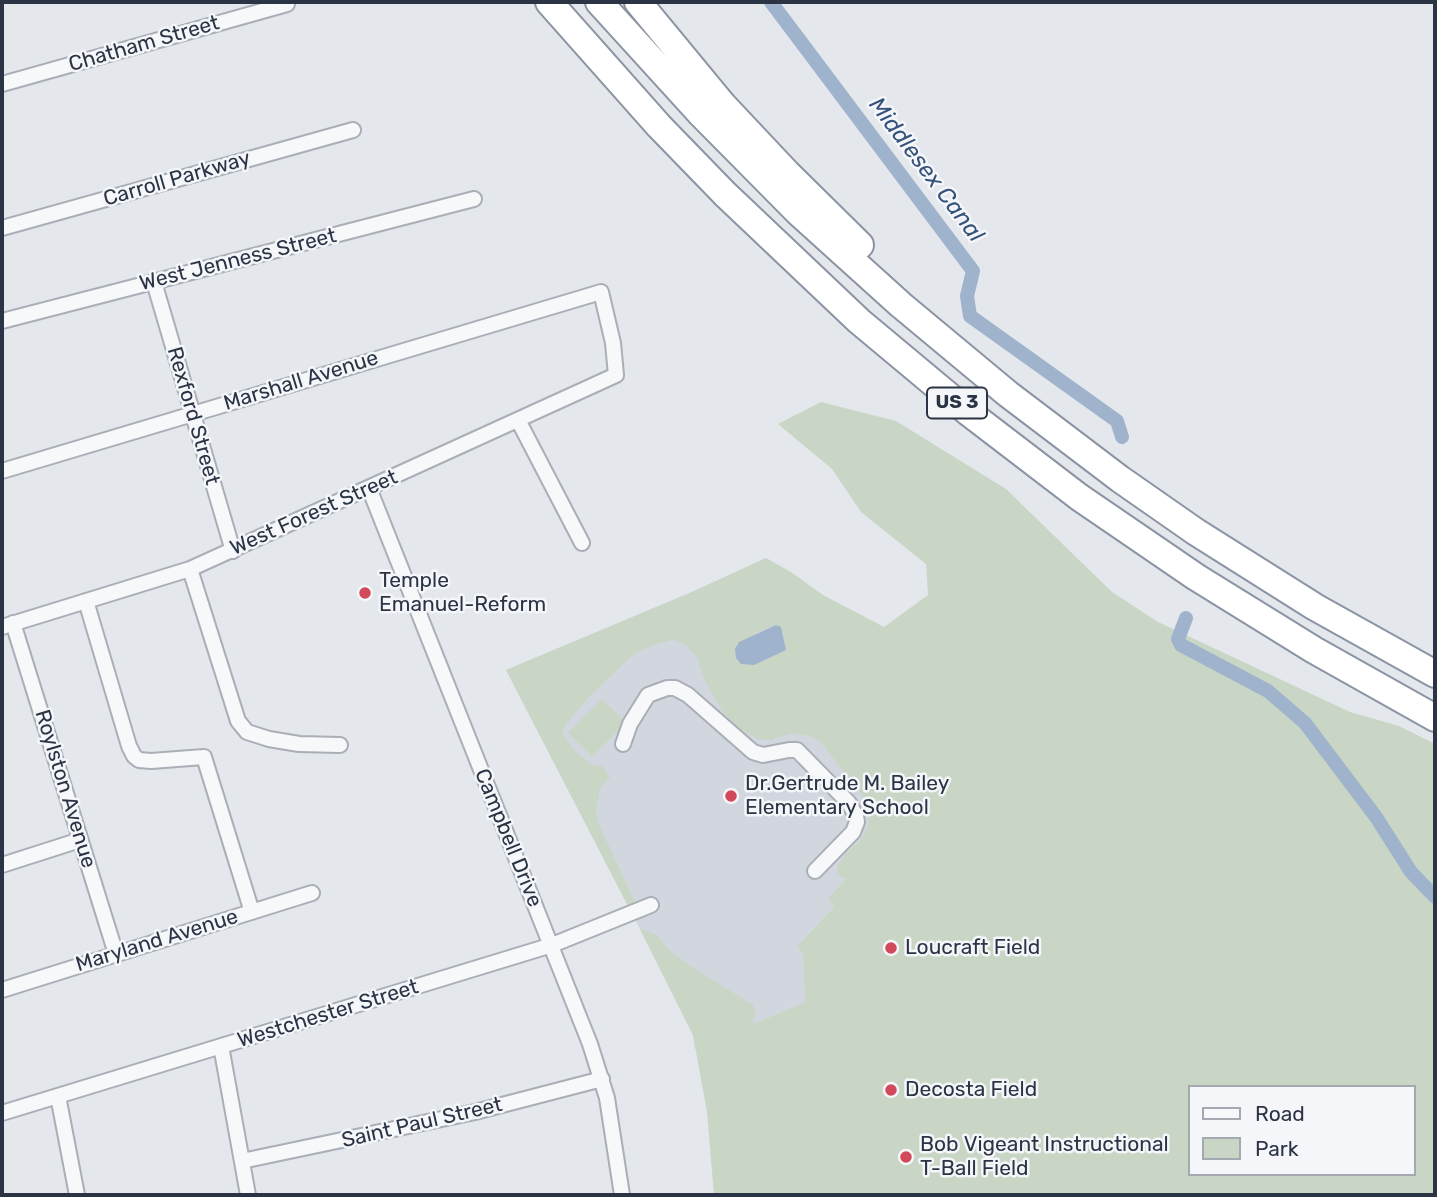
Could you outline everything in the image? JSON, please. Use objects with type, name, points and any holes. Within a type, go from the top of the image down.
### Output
[{"type":"highway","points":[[531,2],[655,133],[758,226]]},
{"type":"highway","name":"US 3","points":[[549,2],[659,127],[758,226],[825,290],[968,412],[1079,497],[1235,603],[1435,718]]},
{"type":"highway","name":"US 3","points":[[599,2],[700,113],[798,212],[936,335],[1046,424],[1120,479],[1226,551],[1315,607],[1435,674]]},
{"type":"highway","points":[[638,2],[723,105],[786,173],[1046,424]]},
{"type":"street","name":"Chatham Street","points":[[2,84],[287,4]]},
{"type":"street","name":"Carroll Parkway","points":[[2,228],[353,130]]},
{"type":"street","name":"West Jenness Street","points":[[2,321],[474,200]]},
{"type":"street","name":"Rexford Street","points":[[154,282],[233,551]]},
{"type":"street","name":"Marshall Avenue","points":[[2,471],[601,292],[613,343],[617,375]]},
{"type":"street","name":"West Forest Street","points":[[8,625],[190,569],[617,375]]},
{"type":"street","points":[[518,420],[582,543]]},
{"type":"street","name":"Campbell Drive","points":[[369,488],[590,1044],[602,1079],[612,1123],[622,1195]]},
{"type":"street","points":[[190,569],[238,720],[247,732],[299,744],[340,745]]},
{"type":"street","points":[[86,601],[129,746],[139,760],[204,758],[252,912]]},
{"type":"street","name":"Roylston Avenue","points":[[8,625],[116,954]]},
{"type":"street","points":[[623,744],[629,724],[648,695],[675,688],[688,695],[754,752],[763,755],[797,750],[849,803],[857,822],[853,832],[815,871]]},
{"type":"street","points":[[2,865],[80,840]]},
{"type":"street","name":"Maryland Avenue","points":[[2,989],[312,893]]},
{"type":"street","name":"Westchester Street","points":[[2,1113],[552,945],[651,905]]},
{"type":"street","points":[[220,1046],[248,1195]]},
{"type":"street","name":"Saint Paul Street","points":[[242,1161],[475,1112],[602,1079]]},
{"type":"street","points":[[58,1096],[77,1195]]},
{"type":"shaded area","name":"Dr.Gertrude M. Bailey Elementary School","points":[[766,558],[912,843],[828,899],[834,907],[797,946],[803,954],[805,1002],[695,1049],[693,1035],[506,670]]},
{"type":"green space","points":[[821,402],[896,421],[1006,489],[1112,592],[1158,622],[1350,712],[1399,726],[1435,744],[1435,1195],[714,1195],[707,1112],[693,1035],[640,929],[656,934],[669,950],[689,965],[753,1005],[753,1024],[805,1002],[803,954],[797,946],[834,907],[828,899],[847,878],[841,877],[837,871],[838,865],[846,853],[860,841],[868,827],[868,812],[863,797],[821,742],[813,737],[793,733],[770,740],[758,739],[738,728],[725,715],[704,679],[697,657],[686,645],[673,640],[639,651],[587,699],[566,724],[562,734],[576,752],[592,765],[603,767],[610,777],[600,788],[596,813],[636,904],[629,908],[506,670],[766,558],[823,595],[884,627],[928,595],[926,564],[861,512],[832,469],[778,424]],"holes":[[[776,625],[781,627],[786,650],[754,633]]]},
{"type":"green space","points":[[602,699],[626,723],[592,757],[568,733]]},
{"type":"water","points":[[776,625],[781,627],[786,650],[754,665],[741,664],[736,658],[735,649],[739,642]]},
{"type":"waterway","name":"Middlesex Canal","points":[[771,2],[973,271],[967,296],[970,316],[1117,421],[1122,437]]},
{"type":"waterway","name":"Middlesex Canal","points":[[1186,618],[1178,639],[1181,645],[1268,691],[1305,723],[1376,817],[1411,872],[1435,897]]},
{"type":"place","name":"Temple Emanuel-Reform","points":[[365,593]]},
{"type":"place","name":"Dr.Gertrude M. Bailey Elementary School","points":[[731,796]]},
{"type":"place","name":"Loucraft Field","points":[[891,948]]},
{"type":"place","name":"Decosta Field","points":[[891,1090]]},
{"type":"place","name":"Bob Vigeant Instructional T-Ball Field","points":[[906,1157]]}]
